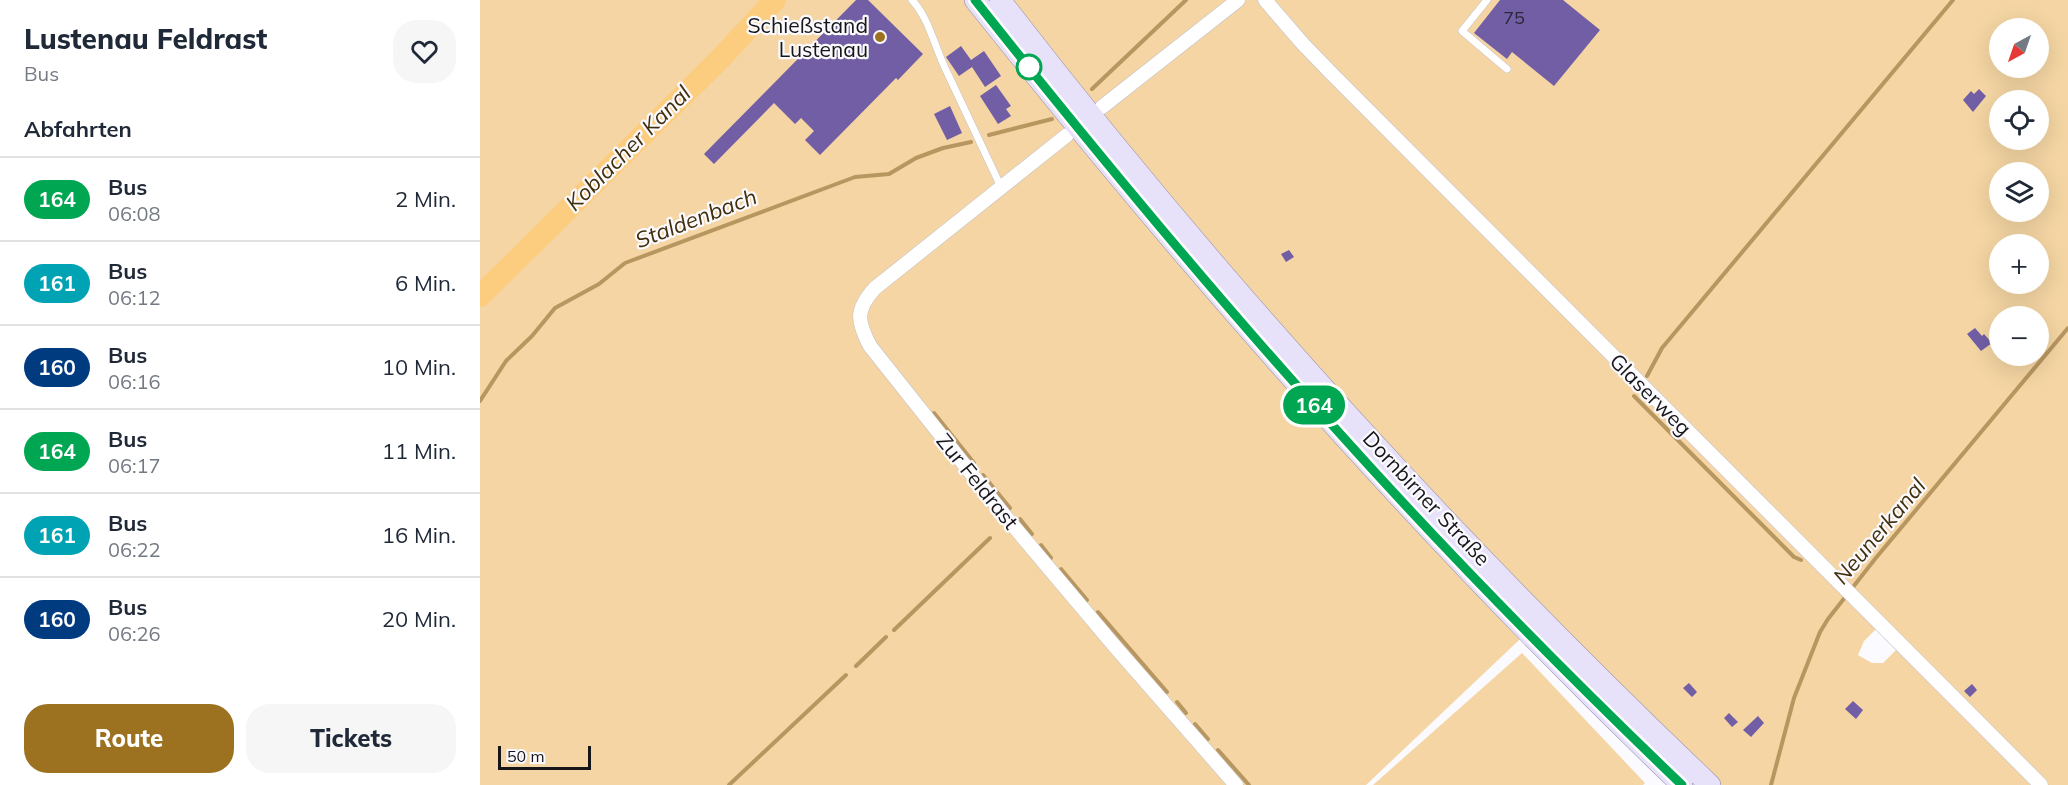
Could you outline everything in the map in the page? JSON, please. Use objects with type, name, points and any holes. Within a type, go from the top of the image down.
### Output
[{"type":"main road","name":"Dornbirner Straße","points":[[975,0],[1139,202],[1336,430],[1529,634],[1682,785]]},
{"type":"main road","name":"Dornbirner Straße","points":[[1000,0],[1195,238],[1336,400],[1523,600],[1710,785]]},
{"type":"street","points":[[1102,107],[1238,0]]},
{"type":"street","name":"Glaserweg","points":[[1265,0],[1333,75],[2041,785]]},
{"type":"street","name":"Zur Feldrast","points":[[1067,135],[875,288],[864,300],[860,314],[860,326],[870,346],[1005,516],[1236,785]]},
{"type":"lane","points":[[912,0],[925,21],[1001,187]]},
{"type":"lane","points":[[1487,0],[1462,31],[1507,69]]},
{"type":"shaded area","points":[[480,0],[763,0],[595,175],[480,288]]},
{"type":"shaded area","points":[[785,0],[2068,0],[2068,785],[2047,785],[1858,596],[1850,604],[1877,628],[1864,641],[1858,655],[1872,663],[1883,663],[1898,648],[2034,785],[1716,785],[1535,625],[1366,785],[480,785],[480,307],[707,83]]},
{"type":"shaded area","points":[[1522,653],[1645,783],[1643,785],[1373,785]]},
{"type":"building","points":[[856,0],[868,0],[923,54],[820,155],[805,140],[814,131],[801,118],[795,124],[774,103],[714,164],[704,154]]},
{"type":"building","points":[[1500,0],[1563,0],[1600,30],[1554,86],[1512,52],[1507,59],[1474,33]]},
{"type":"building","points":[[961,46],[971,60],[984,51],[1001,76],[985,87],[972,67],[959,76],[946,57]]},
{"type":"building","points":[[996,85],[1011,106],[1006,109],[1011,116],[998,124],[980,96]]},
{"type":"building","points":[[1979,89],[1986,96],[1973,112],[1963,100],[1971,91],[1974,94]]},
{"type":"building","points":[[950,106],[962,133],[947,140],[934,114]]},
{"type":"building","points":[[1289,250],[1294,257],[1286,262],[1281,254]]},
{"type":"building","points":[[1975,328],[1989,340],[1989,345],[1981,351],[1967,334]]},
{"type":"building","points":[[1689,683],[1697,692],[1692,697],[1683,688]]},
{"type":"building","points":[[1972,684],[1977,690],[1970,697],[1964,691]]},
{"type":"building","points":[[1853,701],[1863,710],[1856,719],[1845,709]]},
{"type":"building","points":[[1729,713],[1738,722],[1732,727],[1724,718]]},
{"type":"building","points":[[1758,716],[1764,723],[1751,737],[1743,730]]},
{"type":"waterway","name":"Koblacher Kanal","points":[[480,296],[718,61],[775,0]]},
{"type":"waterway","name":"Staldenbach","points":[[1092,89],[1186,0]]},
{"type":"waterway","points":[[1647,376],[1662,348],[1953,0]]},
{"type":"waterway","name":"Staldenbach","points":[[989,135],[1052,119]]},
{"type":"waterway","name":"Staldenbach","points":[[480,401],[506,361],[532,336],[555,308],[599,284],[625,263],[855,177],[889,174],[916,158],[943,148],[971,142]]},
{"type":"waterway","name":"Neunerkanal","points":[[1771,785],[1794,698],[1820,632],[1828,619],[1875,559],[2068,328]]},
{"type":"waterway","points":[[1634,396],[1794,557],[1801,560]]},
{"type":"waterway","points":[[934,413],[974,463]]},
{"type":"waterway","points":[[983,475],[1010,508]]},
{"type":"waterway","points":[[1020,519],[1032,534]]},
{"type":"waterway","points":[[894,630],[990,538]]},
{"type":"waterway","points":[[1041,545],[1051,558]]},
{"type":"waterway","points":[[1061,569],[1087,600]]},
{"type":"waterway","points":[[1098,612],[1167,692]]},
{"type":"waterway","points":[[856,666],[886,637]]},
{"type":"waterway","points":[[729,785],[846,675]]},
{"type":"waterway","points":[[1177,702],[1186,713]]},
{"type":"waterway","points":[[1195,724],[1208,739]]},
{"type":"waterway","points":[[1218,750],[1249,785]]},
{"type":"bus line","name":"164","points":[[975,0],[1146,210],[1336,430],[1529,634],[1682,785]]},
{"type":"place","name":"Schießstand Lustenau","points":[[880,37]]}]
